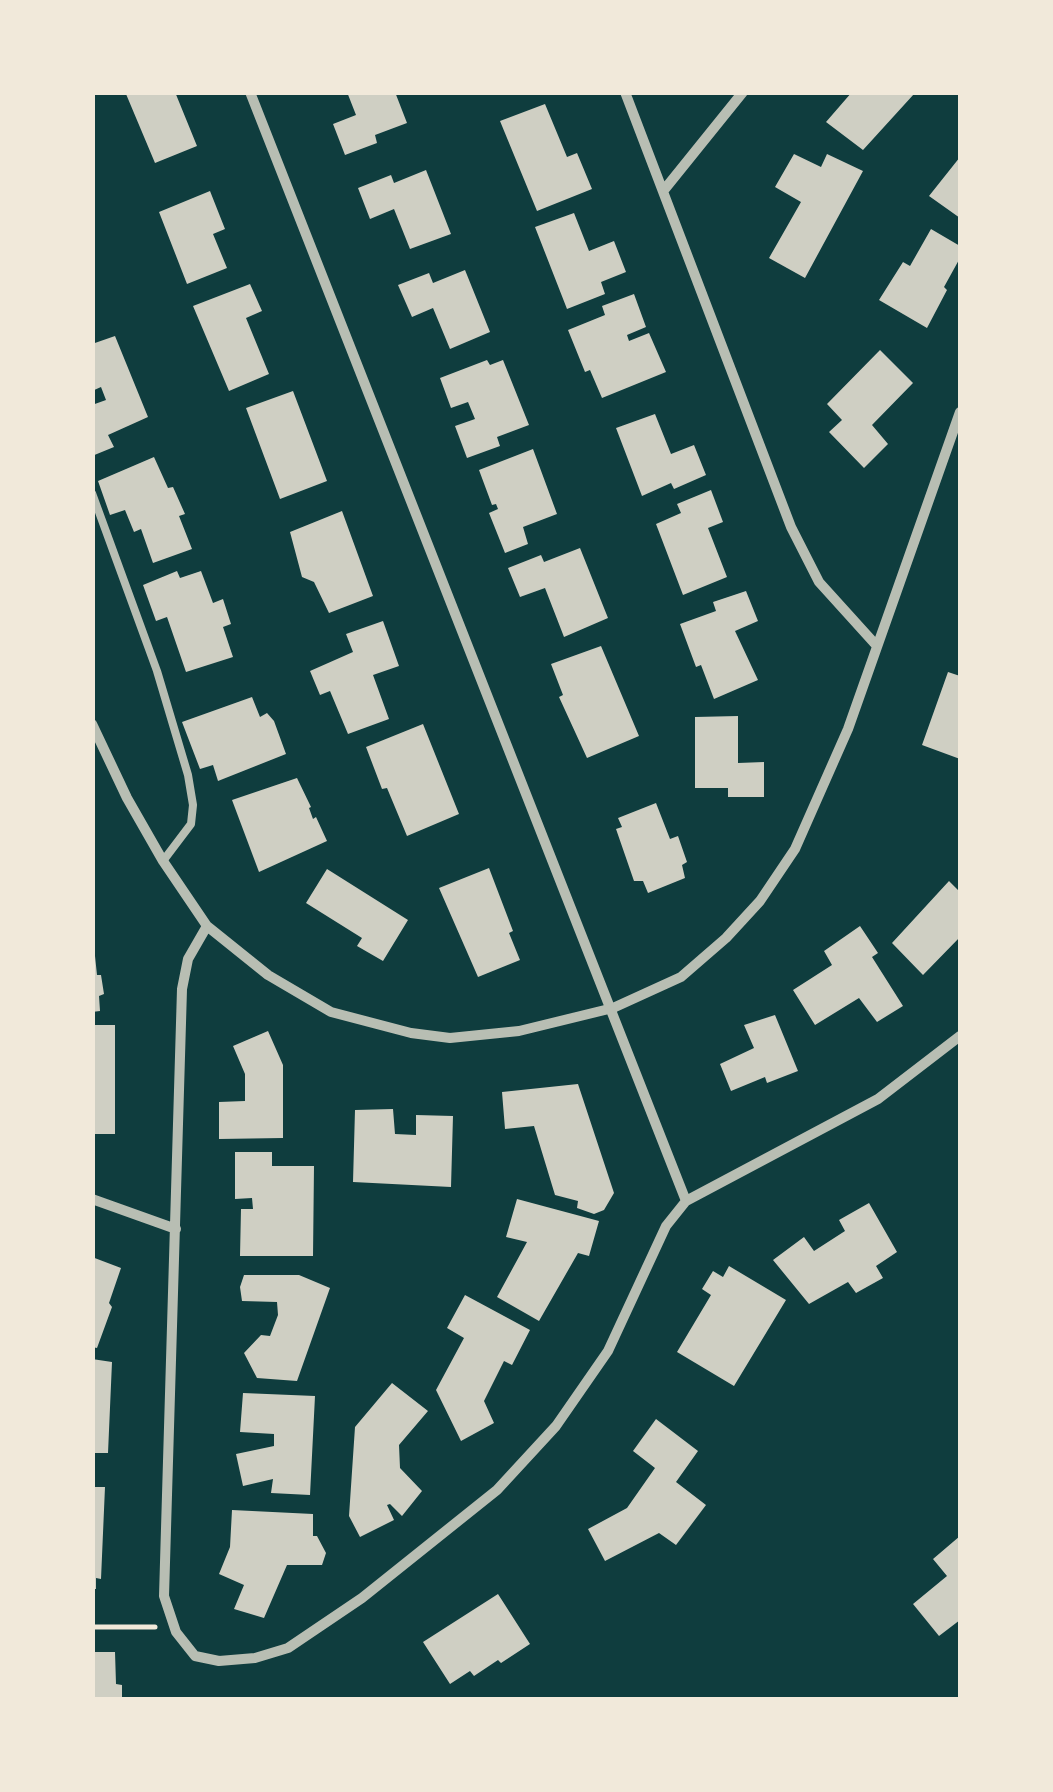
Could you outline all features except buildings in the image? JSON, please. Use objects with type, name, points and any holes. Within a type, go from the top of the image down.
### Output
[{"type":"street","points":[[250,92],[686,1201]]},
{"type":"street","points":[[625,92],[791,527],[819,582],[876,645]]},
{"type":"street","points":[[664,190],[743,92]]},
{"type":"street","points":[[92,724],[128,798],[207,926],[268,975],[331,1012],[410,1033],[450,1038],[519,1031],[613,1008],[681,977],[726,938],[760,901],[795,848],[848,729],[960,412]]},
{"type":"street","points":[[207,926],[188,959],[182,989],[164,1596],[173,1624],[196,1656],[219,1661],[255,1658],[288,1648],[362,1598],[496,1490],[556,1426],[608,1350],[666,1226],[686,1201],[878,1099],[960,1036]]},
{"type":"street","points":[[92,1199],[176,1229]]},
{"type":"lane","points":[[92,493],[157,671],[188,775],[193,805],[190,824],[164,861]]},
{"type":"path","points":[[92,1627],[154,1628],[173,1624]]}]
